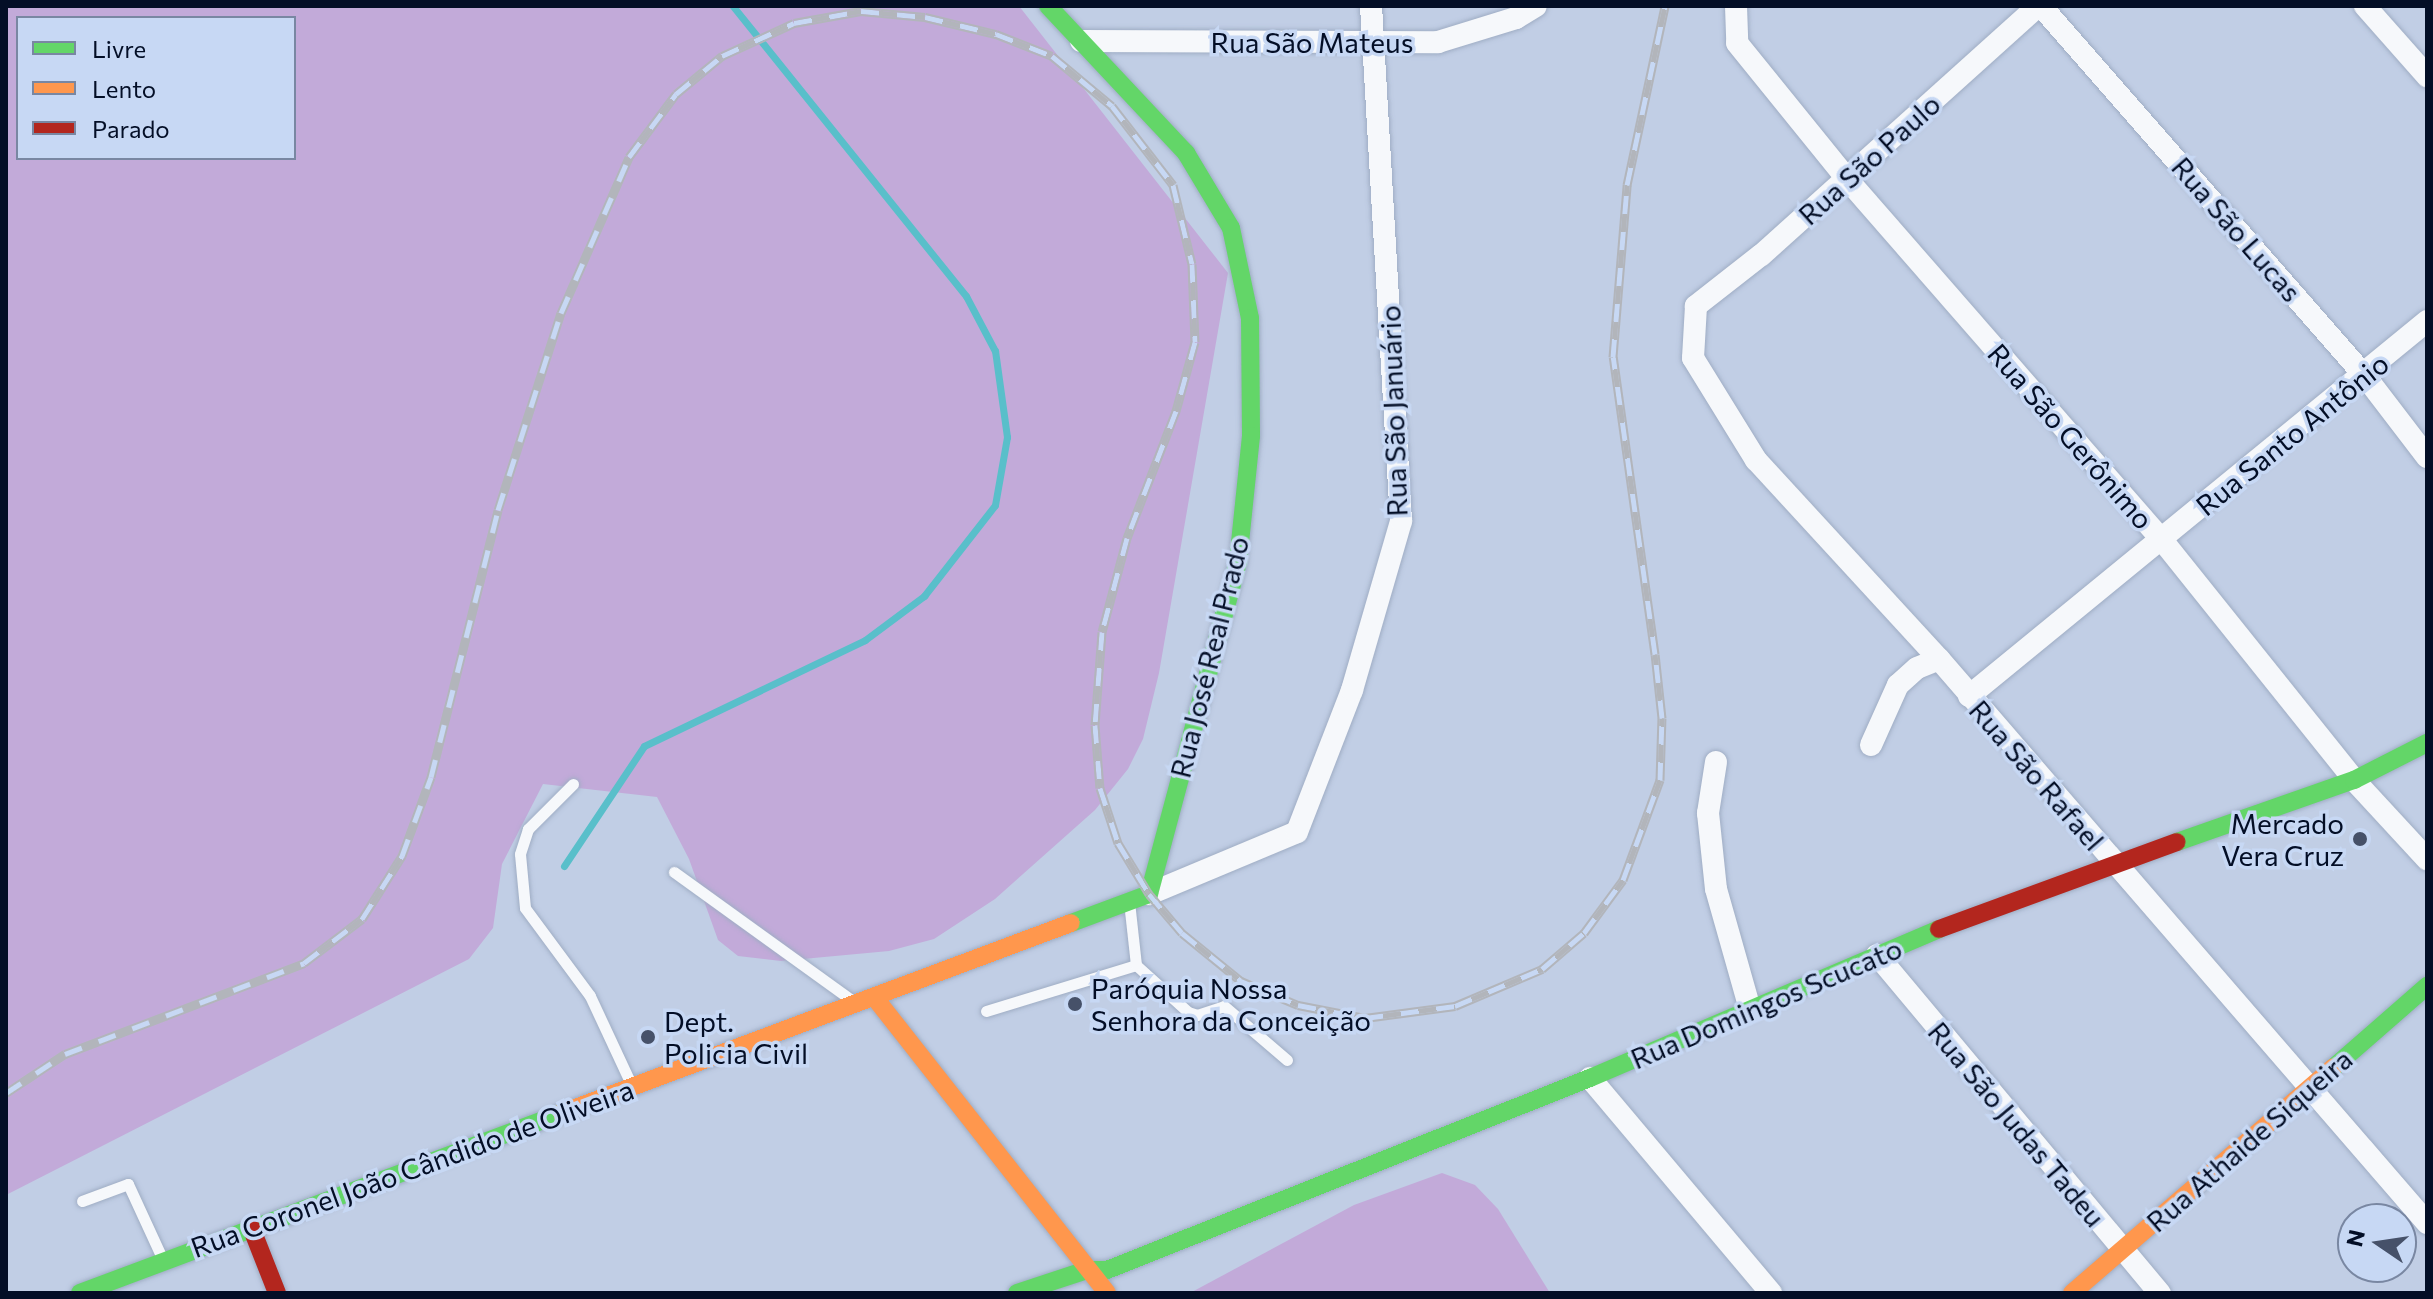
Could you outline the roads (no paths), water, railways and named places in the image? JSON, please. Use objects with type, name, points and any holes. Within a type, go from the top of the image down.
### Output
[{"type":"street","name":"Rua José Real Prado","points":[[1048,6],[1186,153],[1231,228],[1250,318],[1251,436],[1238,562],[1139,898]]},
{"type":"street","name":"Rua São Januário","points":[[1139,898],[1297,832],[1352,690],[1401,521],[1371,6]]},
{"type":"street","name":"Rua São Mateus","points":[[1081,41],[1375,45],[1467,36],[1536,6]]},
{"type":"street","name":"Rua São Gerônimo","points":[[1736,6],[1737,43],[1847,179],[2162,540],[2354,780],[2427,859]]},
{"type":"street","name":"Rua São Paulo","points":[[1696,306],[1847,179],[2040,6]]},
{"type":"street","name":"Rua São Lucas","points":[[2040,6],[2365,376],[2427,457]]},
{"type":"street","points":[[2365,6],[2427,76]]},
{"type":"street","name":"Rua São Rafael","points":[[1696,306],[1693,358],[1756,460],[1939,659],[2114,865],[2427,1223]]},
{"type":"street","name":"Rua Santo Antônio","points":[[1969,696],[2365,376],[2427,321]]},
{"type":"street","points":[[1871,745],[1898,685],[1917,668],[1939,659]]},
{"type":"street","name":"Rua Domingos Scucato","points":[[1069,1293],[1099,1278],[1590,1078],[1877,955],[2114,865],[2354,780],[2427,743]]},
{"type":"street","points":[[1716,762],[1708,813],[1716,889],[1750,1009]]},
{"type":"street","name":"Rua Coronel João Cândido de Oliveira","points":[[80,1293],[1139,898]]},
{"type":"street","name":"Rua São Judas Tadeu","points":[[1877,955],[2160,1293]]},
{"type":"street","name":"Rua Athaide Siqueira","points":[[2072,1293],[2427,986]]},
{"type":"street","points":[[875,998],[1099,1278]]},
{"type":"street","points":[[1590,1078],[1771,1293]]},
{"type":"street","points":[[251,1227],[277,1293]]},
{"type":"street","name":"Rua Domingos Scucato","points":[[1017,1293],[1099,1278]]},
{"type":"lane","points":[[573,784],[528,829],[520,854],[525,908],[590,996],[633,1087]]},
{"type":"lane","points":[[674,872],[857,1004]]},
{"type":"lane","points":[[1136,965],[1139,898]]},
{"type":"lane","points":[[986,1011],[1136,965]]},
{"type":"lane","points":[[1136,965],[1188,1012],[1197,1015],[1224,1006],[1287,1060]]},
{"type":"lane","points":[[82,1201],[128,1184],[164,1260]]},
{"type":"waterway","points":[[564,866],[644,746],[865,640],[924,596],[995,505],[1007,437],[995,351],[966,296],[733,6]]},
{"type":"railway","points":[[6,1093],[65,1054],[304,963],[362,919],[402,856],[431,777],[498,510],[561,313],[629,157],[676,94],[722,56],[794,23],[861,11],[925,17],[996,34],[1052,56],[1112,106],[1173,185],[1192,264],[1195,342],[1176,411],[1127,538],[1102,632],[1095,725],[1100,788],[1118,843],[1149,894],[1182,933],[1241,981],[1298,1005],[1365,1018],[1455,1006],[1542,969],[1584,933],[1623,880],[1660,780],[1662,718],[1655,654],[1613,357],[1627,185],[1665,6]]},
{"type":"place","name":"Mercado Vera Cruz","points":[[2360,839]]},
{"type":"place","name":"Paróquia Nossa Senhora da Conceição","points":[[1075,1004]]},
{"type":"place","name":"Dept. Policia Civil","points":[[648,1037]]}]
